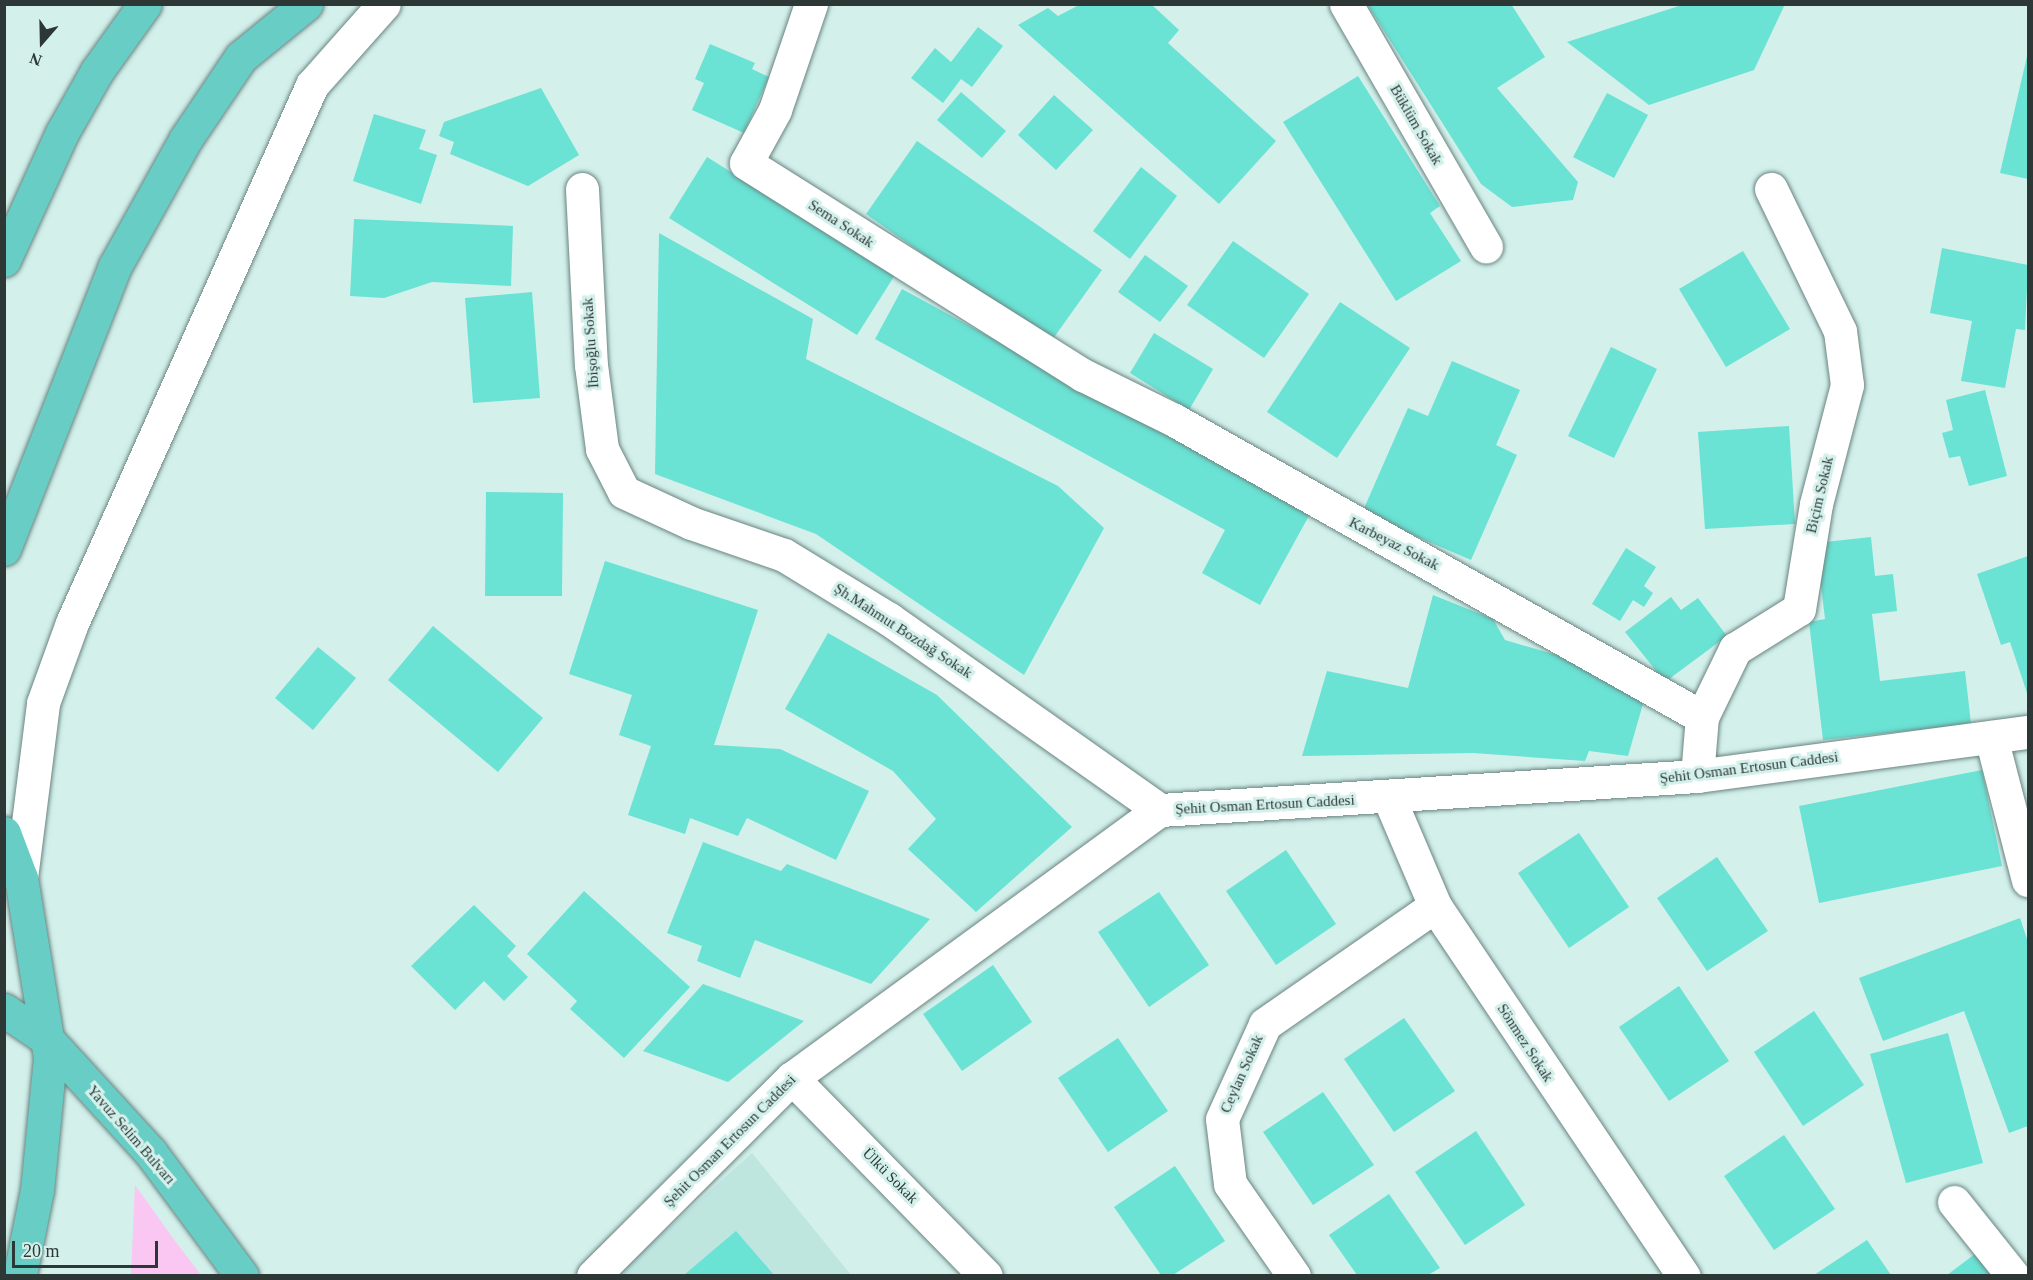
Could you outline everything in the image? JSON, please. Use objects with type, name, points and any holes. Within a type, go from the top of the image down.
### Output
[{"type":"main road","points":[[4,260],[62,133],[108,53],[145,4]]},
{"type":"main road","points":[[4,549],[115,266],[185,140],[241,57],[306,4]]},
{"type":"main road","points":[[4,833],[21,878],[47,1039],[50,1101],[18,1268]]},
{"type":"main road","name":"Yavuz Selim Bulvarı","points":[[4,1010],[47,1039],[151,1153],[242,1275]]},
{"type":"street","points":[[21,878],[43,703],[72,623],[312,85],[384,4]]},
{"type":"street","name":"Sema Sokak","points":[[811,4],[776,110],[746,163],[1083,375]]},
{"type":"street","name":"Büklüm Sokak","points":[[1346,4],[1486,246]]},
{"type":"street","name":"İbişoğlu Sokak","points":[[582,189],[601,439],[624,492]]},
{"type":"street","name":"Biçim Sokak","points":[[1697,776],[1702,717],[1735,649],[1799,609],[1816,504],[1847,385],[1840,331],[1771,189]]},
{"type":"street","name":"Karbeyaz Sokak","points":[[1083,375],[1174,420],[1702,717]]},
{"type":"street","name":"Şh.Mahmut Bozdağ Sokak","points":[[624,492],[691,523],[784,555],[898,625],[1160,810]]},
{"type":"street","name":"Şehit Osman Ertosun Caddesi","points":[[593,1275],[792,1078],[1160,810],[1389,798],[1697,776],[2028,732]]},
{"type":"street","points":[[1991,737],[2028,880]]},
{"type":"street","name":"Sönmez Sokak","points":[[1389,798],[1435,906],[1684,1275]]},
{"type":"street","name":"Ceylan Sokak","points":[[1294,1275],[1230,1184],[1222,1119],[1265,1024],[1435,906]]},
{"type":"street","name":"Ülkü Sokak","points":[[792,1078],[986,1275]]},
{"type":"street","points":[[1954,1202],[2013,1275]]},
{"type":"shaded area","points":[[752,1153],[851,1275],[615,1276]]},
{"type":"shaded area","points":[[135,1185],[175,1241],[201,1275],[131,1275]]},
{"type":"building","points":[[1081,4],[1151,4],[1179,30],[1168,43],[1276,141],[1219,204],[1018,25],[1048,8],[1058,16]]},
{"type":"building","points":[[1367,4],[1511,4],[1545,57],[1497,88],[1578,182],[1573,200],[1512,207],[1481,184]]},
{"type":"building","points":[[1685,4],[1785,4],[1754,70],[1649,105],[1567,42]]},
{"type":"building","points":[[978,27],[1003,46],[972,87],[961,79],[943,103],[911,78],[935,48],[951,62]]},
{"type":"building","points":[[710,44],[755,63],[752,69],[769,77],[744,133],[692,110],[704,83],[695,79]]},
{"type":"building","points":[[2028,52],[2028,179],[2000,173]]},
{"type":"building","points":[[1358,76],[1440,206],[1430,213],[1461,261],[1396,301],[1283,122]]},
{"type":"building","points":[[541,88],[579,155],[528,186],[450,154],[454,142],[439,136],[444,122]]},
{"type":"building","points":[[961,92],[1006,131],[982,158],[937,120]]},
{"type":"building","points":[[1607,93],[1648,115],[1614,178],[1573,157]]},
{"type":"building","points":[[1054,95],[1093,130],[1056,170],[1018,135]]},
{"type":"building","points":[[374,114],[426,130],[419,149],[437,155],[421,204],[353,181]]},
{"type":"building","points":[[917,141],[1102,270],[1050,343],[866,214]]},
{"type":"building","points":[[707,157],[895,275],[857,335],[669,218]]},
{"type":"building","points":[[1141,167],[1177,196],[1130,259],[1093,231]]},
{"type":"building","points":[[354,219],[513,226],[511,286],[432,282],[384,298],[350,296]]},
{"type":"building","points":[[659,233],[813,319],[806,359],[1058,486],[1104,528],[1024,675],[816,534],[655,474]]},
{"type":"building","points":[[1233,241],[1309,294],[1264,358],[1187,305]]},
{"type":"building","points":[[1942,248],[2028,265],[2025,330],[2016,329],[2005,388],[1961,381],[1972,321],[1930,313]]},
{"type":"building","points":[[1743,251],[1790,329],[1726,367],[1679,289]]},
{"type":"building","points":[[1145,255],[1188,286],[1160,322],[1118,292]]},
{"type":"building","points":[[902,289],[1311,512],[1260,605],[1202,573],[1225,530],[875,339]]},
{"type":"building","points":[[532,292],[540,398],[473,403],[465,298]]},
{"type":"building","points":[[1340,302],[1410,348],[1337,458],[1267,412]]},
{"type":"building","points":[[1154,333],[1213,369],[1189,410],[1130,373]]},
{"type":"building","points":[[1611,347],[1657,369],[1614,458],[1568,436]]},
{"type":"building","points":[[1452,361],[1520,390],[1496,445],[1517,455],[1471,560],[1362,513],[1408,408],[1428,416]]},
{"type":"building","points":[[1985,390],[2007,476],[1969,486],[1960,456],[1949,458],[1942,433],[1953,430],[1946,400]]},
{"type":"building","points":[[1789,426],[1795,524],[1705,529],[1698,432]]},
{"type":"building","points":[[486,492],[563,493],[562,596],[485,596]]},
{"type":"building","points":[[1871,537],[1875,576],[1893,574],[1897,611],[1872,614],[1880,681],[1965,671],[1971,724],[1823,740],[1809,622],[1825,619],[1816,543]]},
{"type":"building","points":[[1626,548],[1656,567],[1644,586],[1653,593],[1644,607],[1633,600],[1620,621],[1592,604]]},
{"type":"building","points":[[2028,556],[2028,696],[2010,642],[2001,645],[1977,574]]},
{"type":"building","points":[[605,561],[758,610],[714,745],[780,749],[869,791],[836,860],[747,818],[738,836],[690,818],[685,834],[628,815],[651,746],[619,735],[632,695],[569,674]]},
{"type":"building","points":[[1433,595],[1493,619],[1505,640],[1570,659],[1645,697],[1628,756],[1589,751],[1585,761],[1473,753],[1302,756],[1327,671],[1408,688]]},
{"type":"building","points":[[1671,597],[1681,610],[1698,598],[1727,636],[1665,682],[1625,632]]},
{"type":"building","points":[[433,626],[543,718],[498,772],[388,680]]},
{"type":"building","points":[[828,633],[937,695],[1072,827],[976,912],[908,849],[936,819],[893,771],[785,709]]},
{"type":"building","points":[[318,647],[356,678],[313,730],[275,698]]},
{"type":"building","points":[[1982,770],[2002,866],[1819,903],[1799,806]]},
{"type":"building","points":[[1579,833],[1629,907],[1569,948],[1518,873]]},
{"type":"building","points":[[703,842],[781,871],[787,864],[930,919],[871,984],[755,940],[740,978],[697,961],[702,946],[667,933]]},
{"type":"building","points":[[1286,850],[1336,924],[1276,965],[1226,891]]},
{"type":"building","points":[[1717,857],[1768,931],[1707,971],[1657,898]]},
{"type":"building","points":[[584,891],[690,987],[624,1058],[570,1009],[577,1001],[527,954]]},
{"type":"building","points":[[1159,892],[1209,965],[1149,1007],[1098,932]]},
{"type":"building","points":[[474,905],[516,946],[507,956],[528,977],[504,1001],[484,981],[455,1010],[411,966]]},
{"type":"building","points":[[2020,918],[2028,942],[2028,1126],[2009,1133],[1964,1011],[1883,1041],[1859,978]]},
{"type":"building","points":[[993,965],[1032,1022],[962,1071],[923,1014]]},
{"type":"building","points":[[703,984],[804,1021],[728,1082],[643,1051]]},
{"type":"building","points":[[1679,986],[1729,1061],[1669,1101],[1619,1027]]},
{"type":"building","points":[[1814,1011],[1864,1085],[1803,1126],[1754,1052]]},
{"type":"building","points":[[1404,1018],[1455,1091],[1394,1132],[1344,1059]]},
{"type":"building","points":[[1948,1033],[1983,1163],[1906,1183],[1870,1054]]},
{"type":"building","points":[[1118,1038],[1168,1111],[1108,1152],[1058,1078]]},
{"type":"building","points":[[1323,1092],[1374,1165],[1313,1205],[1263,1132]]},
{"type":"building","points":[[1476,1131],[1525,1205],[1465,1245],[1415,1172]]},
{"type":"building","points":[[1784,1135],[1835,1209],[1774,1250],[1724,1176]]},
{"type":"building","points":[[1175,1166],[1225,1241],[1173,1275],[1161,1275],[1114,1207]]},
{"type":"building","points":[[1389,1194],[1440,1268],[1428,1275],[1357,1275],[1329,1235]]},
{"type":"building","points":[[736,1231],[774,1275],[684,1275]]},
{"type":"building","points":[[1867,1240],[1891,1275],[1814,1275]]},
{"type":"building","points":[[1975,1254],[1992,1275],[1947,1275]]}]
